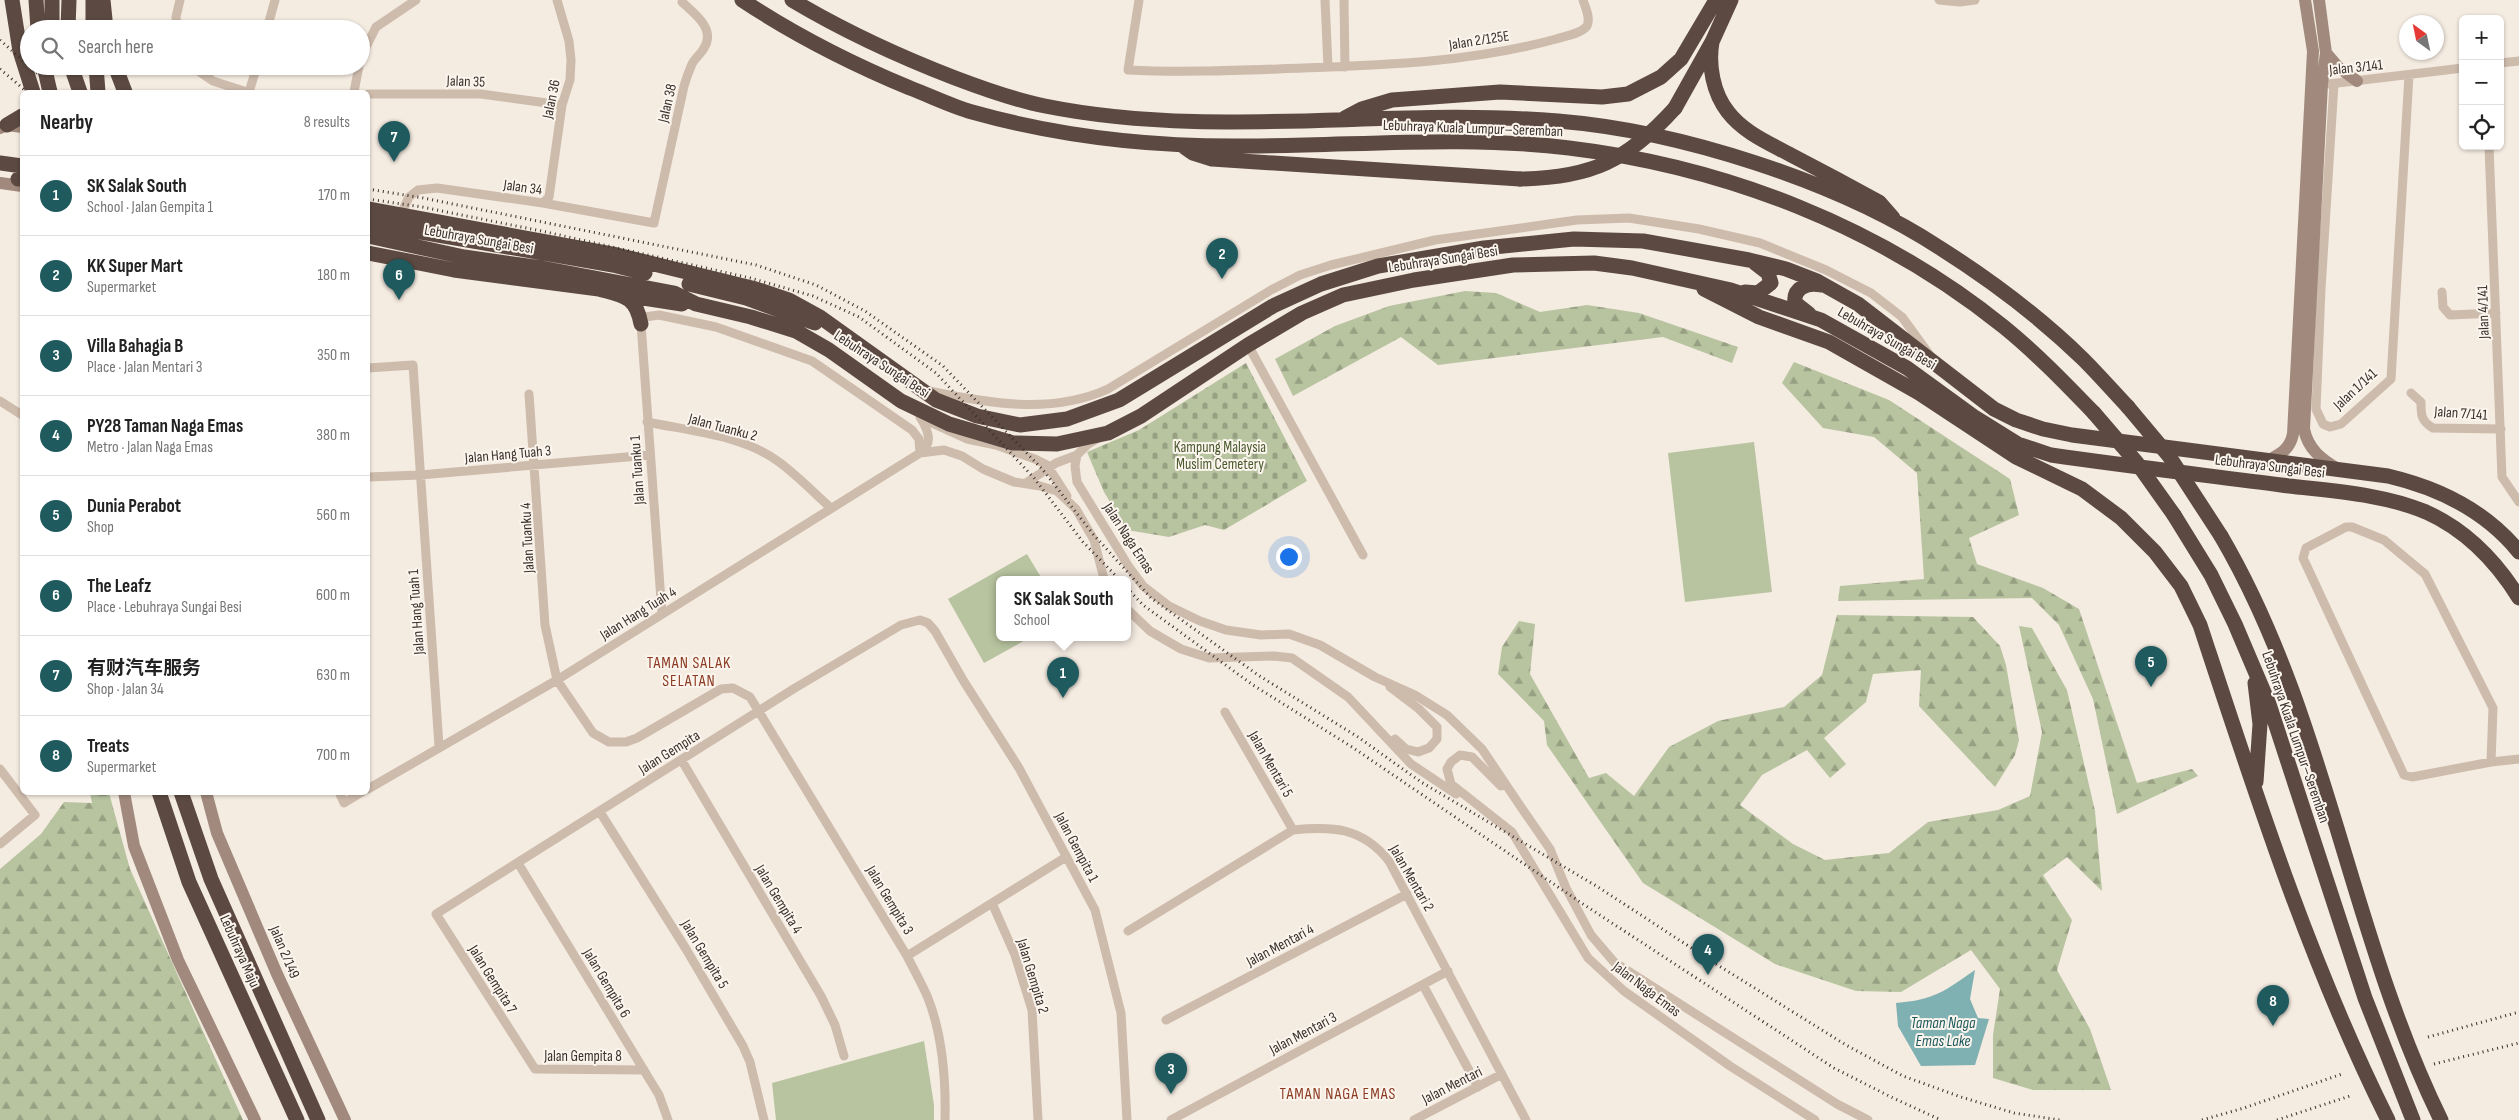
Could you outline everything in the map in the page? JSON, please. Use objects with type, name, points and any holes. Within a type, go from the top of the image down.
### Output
[{"type":"highway","points":[[12,0],[20,51]]},
{"type":"highway","points":[[36,0],[37,20]]},
{"type":"highway","points":[[52,0],[52,20]]},
{"type":"highway","points":[[68,20],[69,0]]},
{"type":"highway","points":[[93,0],[94,20]]},
{"type":"highway","points":[[103,0],[105,20]]},
{"type":"highway","name":"Lebuhraya Kuala Lumpur–Seremban","points":[[742,0],[823,48],[875,73],[958,107],[1028,125],[1105,140],[1244,146],[1477,142],[1543,146],[1639,158],[1768,194],[1848,228],[1937,278],[2006,328],[2094,413],[2137,463],[2174,515],[2212,575],[2253,664],[2269,704],[2365,998],[2414,1120]]},
{"type":"highway","name":"Lebuhraya Kuala Lumpur–Seremban","points":[[792,0],[845,30],[897,55],[998,94],[1042,106],[1117,117],[1204,120],[1489,117],[1559,121],[1629,131],[1702,148],[1786,174],[1864,207],[1938,246],[2032,316],[2082,358],[2128,407],[2169,456],[2242,572],[2262,613],[2300,712],[2386,982],[2418,1068],[2441,1120]]},
{"type":"highway","points":[[1341,120],[1362,109],[1392,100],[1500,92],[1602,97],[1628,94],[1661,77],[1681,60],[1716,0]]},
{"type":"highway","points":[[1180,144],[1193,153],[1212,159],[1520,179],[1557,178],[1594,169],[1626,153],[1659,126],[1675,108],[1712,42],[1731,0]]},
{"type":"highway","points":[[1712,42],[1710,62],[1714,82],[1722,104],[1734,119],[1751,132],[1879,202],[1898,225]]},
{"type":"highway","points":[[28,75],[33,90]]},
{"type":"highway","points":[[46,75],[50,90]]},
{"type":"highway","points":[[46,90],[48,75]]},
{"type":"highway","points":[[75,75],[79,90]]},
{"type":"highway","points":[[97,75],[98,90]]},
{"type":"highway","points":[[118,75],[124,90]]},
{"type":"highway","points":[[3,127],[20,117]]},
{"type":"highway","points":[[0,163],[20,178]]},
{"type":"highway","name":"Lebuhraya Sungai Besi","points":[[370,208],[616,255],[756,289],[789,300],[820,317],[918,389],[936,400],[977,416],[1020,425],[1067,419],[1119,400],[1273,306],[1322,284],[1378,266],[1484,248],[1574,239],[1643,241],[1749,260],[1786,269],[1826,286],[1880,320],[1940,369],[1994,408],[2016,420],[2043,429],[2072,435],[2388,476],[2432,488],[2485,518],[2519,552]]},
{"type":"highway","points":[[370,223],[613,265],[746,298],[844,334]]},
{"type":"highway","name":"Lebuhraya Sungai Besi","points":[[370,236],[464,257],[636,284],[674,293],[696,304],[751,317],[796,331],[829,350],[901,401],[949,424],[1013,443],[1058,444],[1108,433],[1141,416],[1248,345],[1302,313],[1343,295],[1458,273],[1513,265],[1594,263],[1632,268],[1731,290],[1821,320],[1907,368],[1973,416],[2018,444],[2051,455],[2343,493],[2404,504],[2446,523],[2470,540],[2491,559],[2519,598]]},
{"type":"highway","points":[[371,253],[464,257]]},
{"type":"highway","points":[[371,253],[454,270],[600,289],[621,295],[668,302],[696,304]]},
{"type":"highway","points":[[1731,290],[1758,293],[1768,287],[1771,279],[1768,272],[1749,260]]},
{"type":"highway","points":[[1687,280],[1759,317],[1829,342],[1919,393],[2016,457],[2082,488],[2121,518],[2166,566],[2192,607],[2286,879],[2362,1069],[2388,1120]]},
{"type":"highway","points":[[1821,320],[1801,310],[1795,303],[1794,295],[1807,285],[1826,286]]},
{"type":"highway","points":[[621,295],[635,305],[643,320],[657,304],[668,302]]},
{"type":"highway","points":[[2253,664],[2260,724],[2255,789]]},
{"type":"highway","name":"Lebuhraya Maju","points":[[160,795],[189,882],[297,1120]]},
{"type":"highway","name":"Lebuhraya Maju","points":[[182,795],[211,879],[318,1120]]},
{"type":"street","points":[[176,20],[180,0]]},
{"type":"street","points":[[269,20],[275,0]]},
{"type":"street","points":[[370,39],[376,27],[416,0]]},
{"type":"street","name":"Jalan 36","points":[[543,203],[549,198],[562,105],[570,80],[571,60],[569,41],[557,0]]},
{"type":"street","points":[[1139,0],[1128,70],[1176,72],[1346,66],[1344,0]]},
{"type":"street","points":[[1326,0],[1328,67]]},
{"type":"street","name":"Jalan 2/125E","points":[[1346,66],[1474,57],[1558,38],[1581,31],[1587,26],[1588,18],[1583,0]]},
{"type":"street","points":[[1939,0],[1960,2],[1975,0]]},
{"type":"street","points":[[2305,0],[2313,51],[2323,84],[2304,429],[2310,447],[2318,456],[2339,470]]},
{"type":"street","points":[[2267,461],[2283,453],[2291,445],[2293,434],[2326,53],[2319,0]]},
{"type":"street","name":"Jalan 38","points":[[654,223],[684,86],[692,65],[705,47],[708,37],[706,28],[700,19],[682,2]]},
{"type":"street","points":[[2326,53],[2338,67],[2357,81]]},
{"type":"street","points":[[2504,62],[2519,60]]},
{"type":"street","name":"Jalan 3/141","points":[[2323,84],[2459,69]]},
{"type":"street","points":[[204,75],[213,81],[242,90]]},
{"type":"street","points":[[249,90],[254,75]]},
{"type":"street","points":[[354,90],[357,75]]},
{"type":"street","name":"Jalan 1/141","points":[[2323,84],[2321,289],[2316,409],[2323,424],[2330,427],[2341,424],[2390,379],[2409,75]]},
{"type":"street","name":"Jalan 35","points":[[370,94],[481,94],[562,105]]},
{"type":"street","points":[[3,127],[20,127]]},
{"type":"street","name":"Jalan 4/141","points":[[2489,150],[2502,477],[2519,502]]},
{"type":"street","points":[[2,183],[20,180]]},
{"type":"street","name":"Jalan 34","points":[[401,214],[409,197],[418,190],[437,188],[543,203],[654,223]]},
{"type":"street","points":[[918,389],[972,400],[1047,406],[1090,398],[1108,389],[1270,290],[1316,270],[1435,240],[1520,226],[1594,219],[1629,218],[1699,229],[1760,243],[1826,270],[1871,293],[1902,317],[1940,369]]},
{"type":"street","points":[[2442,292],[2443,307],[2450,315],[2496,313]]},
{"type":"street","points":[[643,320],[659,315],[716,327],[812,361],[912,430],[919,439],[920,453]]},
{"type":"street","name":"Jalan Tuanku 1","points":[[643,320],[647,422],[662,614]]},
{"type":"street","points":[[1248,345],[1363,555]]},
{"type":"street","name":"Jalan Hang Tuah 1","points":[[370,368],[413,365],[439,746]]},
{"type":"street","name":"Jalan 7/141","points":[[2411,393],[2421,402],[2421,415],[2425,423],[2433,428],[2501,429]]},
{"type":"street","name":"Jalan Tuanku 4","points":[[529,394],[536,466],[545,625],[557,680]]},
{"type":"street","points":[[0,401],[20,413]]},
{"type":"street","points":[[901,401],[920,418],[927,428],[929,438],[926,448],[920,453]]},
{"type":"street","points":[[920,418],[967,439],[996,445],[1035,458],[1049,468],[1076,508]]},
{"type":"street","name":"Jalan Tuanku 2","points":[[647,422],[716,436],[755,448],[779,462],[831,508]]},
{"type":"street","points":[[1026,484],[1049,468],[1077,455],[1087,445],[1108,433]]},
{"type":"street","name":"Jalan Naga Emas","points":[[920,453],[944,450],[962,456],[983,469],[1014,482],[1057,491],[1076,508],[1094,540],[1103,576]]},
{"type":"street","name":"Jalan Hang Tuah 4","points":[[370,788],[439,746],[557,680],[920,453]]},
{"type":"street","name":"Jalan Naga Emas","points":[[1077,455],[1075,466],[1077,482],[1129,567],[1143,586],[1169,606],[1200,621],[1226,630],[1261,635],[1289,634],[1320,645],[1375,676],[1415,695],[1447,715],[1482,749],[1550,850],[1566,888],[1591,935],[1614,962],[1837,1104],[1868,1120]]},
{"type":"street","name":"Jalan Hang Tuah 3","points":[[370,477],[420,475],[650,456]]},
{"type":"street","points":[[2492,762],[2493,708],[2421,569],[2384,540],[2352,527],[2346,527],[2306,548],[2303,558],[2404,775],[2412,777],[2492,762],[2519,759]]},
{"type":"street","name":"Jalan Naga Emas","points":[[1131,613],[1150,631],[1181,649],[1209,658],[1274,656],[1292,658],[1348,697],[1406,748],[1418,752],[1429,748],[1437,739],[1437,727],[1419,709],[1375,676]]},
{"type":"street","name":"Jalan Gempita","points":[[436,914],[760,712],[795,688],[901,625],[920,620]]},
{"type":"street","name":"Jalan Gempita 1","points":[[920,620],[928,623],[935,631],[963,680],[1019,768],[1095,910],[1121,1013],[1127,1120]]},
{"type":"street","name":"Jalan Gempita 3","points":[[557,680],[593,733],[609,742],[626,742],[638,738],[721,689],[733,688],[750,696],[907,956],[928,998],[938,1034],[946,1081],[945,1120]]},
{"type":"street","name":"Jalan Mentari 5","points":[[1224,712],[1293,830]]},
{"type":"street","name":"Jalan Naga Emas","points":[[1371,719],[1411,764],[1512,832]]},
{"type":"street","name":"Jalan Naga Emas","points":[[1523,810],[1472,757],[1460,756],[1451,762],[1447,769],[1451,784],[1512,832],[1588,958],[1624,991],[1730,1066],[1815,1120]]},
{"type":"street","name":"Jalan Gempita 4","points":[[682,761],[821,996],[835,1024],[844,1056]]},
{"type":"street","points":[[0,769],[35,815],[0,844]]},
{"type":"street","points":[[125,795],[134,846],[178,960],[255,1120]]},
{"type":"street","name":"Jalan 2/149","points":[[207,795],[218,833],[273,965],[345,1120]]},
{"type":"street","points":[[340,795],[344,803],[357,795]]},
{"type":"street","name":"Jalan Gempita 5","points":[[600,812],[667,918],[742,1046],[750,1062],[764,1120]]},
{"type":"street","name":"Jalan Mentari 2","points":[[1128,931],[1293,830],[1321,827],[1358,835],[1378,847],[1389,861],[1526,1120]]},
{"type":"street","points":[[907,956],[1066,857]]},
{"type":"street","name":"Jalan Gempita 6","points":[[518,862],[659,1095],[668,1120]]},
{"type":"street","name":"Jalan Mentari 4","points":[[1166,1020],[1407,894]]},
{"type":"street","name":"Jalan Gempita 2","points":[[992,903],[1015,955],[1032,1010],[1038,1120]]},
{"type":"street","name":"Jalan Gempita 7","points":[[436,914],[527,1059]]},
{"type":"street","name":"Jalan Mentari 3","points":[[1171,1120],[1448,971]]},
{"type":"street","points":[[1422,985],[1478,1087]]},
{"type":"street","name":"Jalan Gempita 8","points":[[527,1059],[533,1068],[540,1071],[644,1070]]},
{"type":"street","name":"Jalan Mentari","points":[[1414,1120],[1502,1074]]},
{"type":"green space","points":[[1465,291],[1496,293],[1540,312],[1587,305],[1639,313],[1738,347],[1732,363],[1663,337],[1438,365],[1401,337],[1293,396],[1275,359],[1335,326],[1389,306]]},
{"type":"green space","points":[[1794,362],[1889,400],[2010,479],[2019,515],[1969,538],[1977,564],[2043,588],[2079,609],[2137,783],[2192,769],[2198,776],[2117,814],[2093,699],[2059,625],[2032,598],[1838,601],[1840,586],[1924,579],[1917,473],[1874,437],[1823,428],[1782,383]]},
{"type":"green space","name":"Kampung Malaysia Muslim Cemetery","points":[[1246,363],[1307,481],[1224,530],[1205,525],[1169,537],[1127,530],[1104,492],[1087,452],[1139,430]]},
{"type":"green space","points":[[1754,442],[1772,592],[1685,602],[1668,453]]},
{"type":"green space","points":[[1027,554],[1040,576],[996,576],[996,641],[1024,641],[984,663],[948,599]]},
{"type":"green space","points":[[1837,615],[1973,617],[2000,646],[2006,665],[2019,740],[2015,755],[1995,787],[1919,706],[1921,670],[1873,674],[1866,702],[1824,738],[1846,764],[1830,778],[1807,750],[1762,775],[1740,805],[1793,844],[1825,860],[1889,853],[1928,822],[1998,810],[2030,796],[2042,732],[2019,626],[2032,628],[2067,690],[2095,811],[2102,891],[2067,857],[2043,875],[2072,920],[2057,970],[2090,1029],[2111,1090],[2033,1090],[1993,1078],[1993,1035],[2000,989],[1971,950],[1901,992],[1856,991],[1775,964],[1643,883],[1547,745],[1544,721],[1498,674],[1502,647],[1519,621],[1535,624],[1530,674],[1589,778],[1606,773],[1634,796],[1669,747],[1718,721],[1784,707],[1822,675]]},
{"type":"green space","points":[[90,795],[110,795],[130,869],[243,1120],[0,1120],[0,869],[41,834],[64,802],[92,803]]},
{"type":"green space","points":[[924,1041],[934,1105],[934,1120],[776,1120],[772,1083]]},
{"type":"water","name":"Taman Naga Emas Lake","points":[[1975,970],[1970,999],[1978,1018],[1989,1019],[1975,1065],[1921,1066],[1898,1026],[1896,1003],[1930,997],[1955,984]]},
{"type":"railway","points":[[0,40],[20,58]]},
{"type":"railway","points":[[0,69],[25,90]]},
{"type":"railway","points":[[39,75],[57,90]]},
{"type":"railway","points":[[370,189],[423,198],[756,265],[816,285],[865,311],[943,366],[1043,470],[1093,534],[1151,598],[1258,675],[1358,737],[1421,782],[1598,887],[1716,964],[1846,1045],[1903,1076],[1961,1097],[2014,1113],[2060,1120]]},
{"type":"railway","points":[[370,199],[422,207],[546,232],[750,278],[813,296],[859,317],[936,373],[1034,478],[1083,542],[1116,576]]},
{"type":"railway","points":[[1131,592],[1143,605],[1253,685],[1352,747],[1586,906],[1834,1068],[1941,1120]]},
{"type":"railway","points":[[2428,1037],[2519,1012]]},
{"type":"railway","points":[[2434,1064],[2519,1043]]},
{"type":"railway","points":[[2202,1120],[2244,1108],[2342,1074]]},
{"type":"railway","points":[[2277,1120],[2350,1096]]},
{"type":"place","name":"有财汽车服务","points":[[394,162]]},
{"type":"place","name":"KK Super Mart","points":[[1222,279]]},
{"type":"place","name":"The Leafz","points":[[399,300]]},
{"type":"place","name":"Dunia Perabot","points":[[2151,687]]},
{"type":"place","name":"SK Salak South","points":[[1063,698]]},
{"type":"place","name":"PY28 Taman Naga Emas","points":[[1708,975]]},
{"type":"place","name":"Treats","points":[[2273,1026]]},
{"type":"place","name":"Villa Bahagia B","points":[[1171,1094]]},
{"type":"district","name":"TAMAN SALAK SELATAN","points":[[689,671]]},
{"type":"district","name":"TAMAN NAGA EMAS","points":[[1338,1093]]}]
